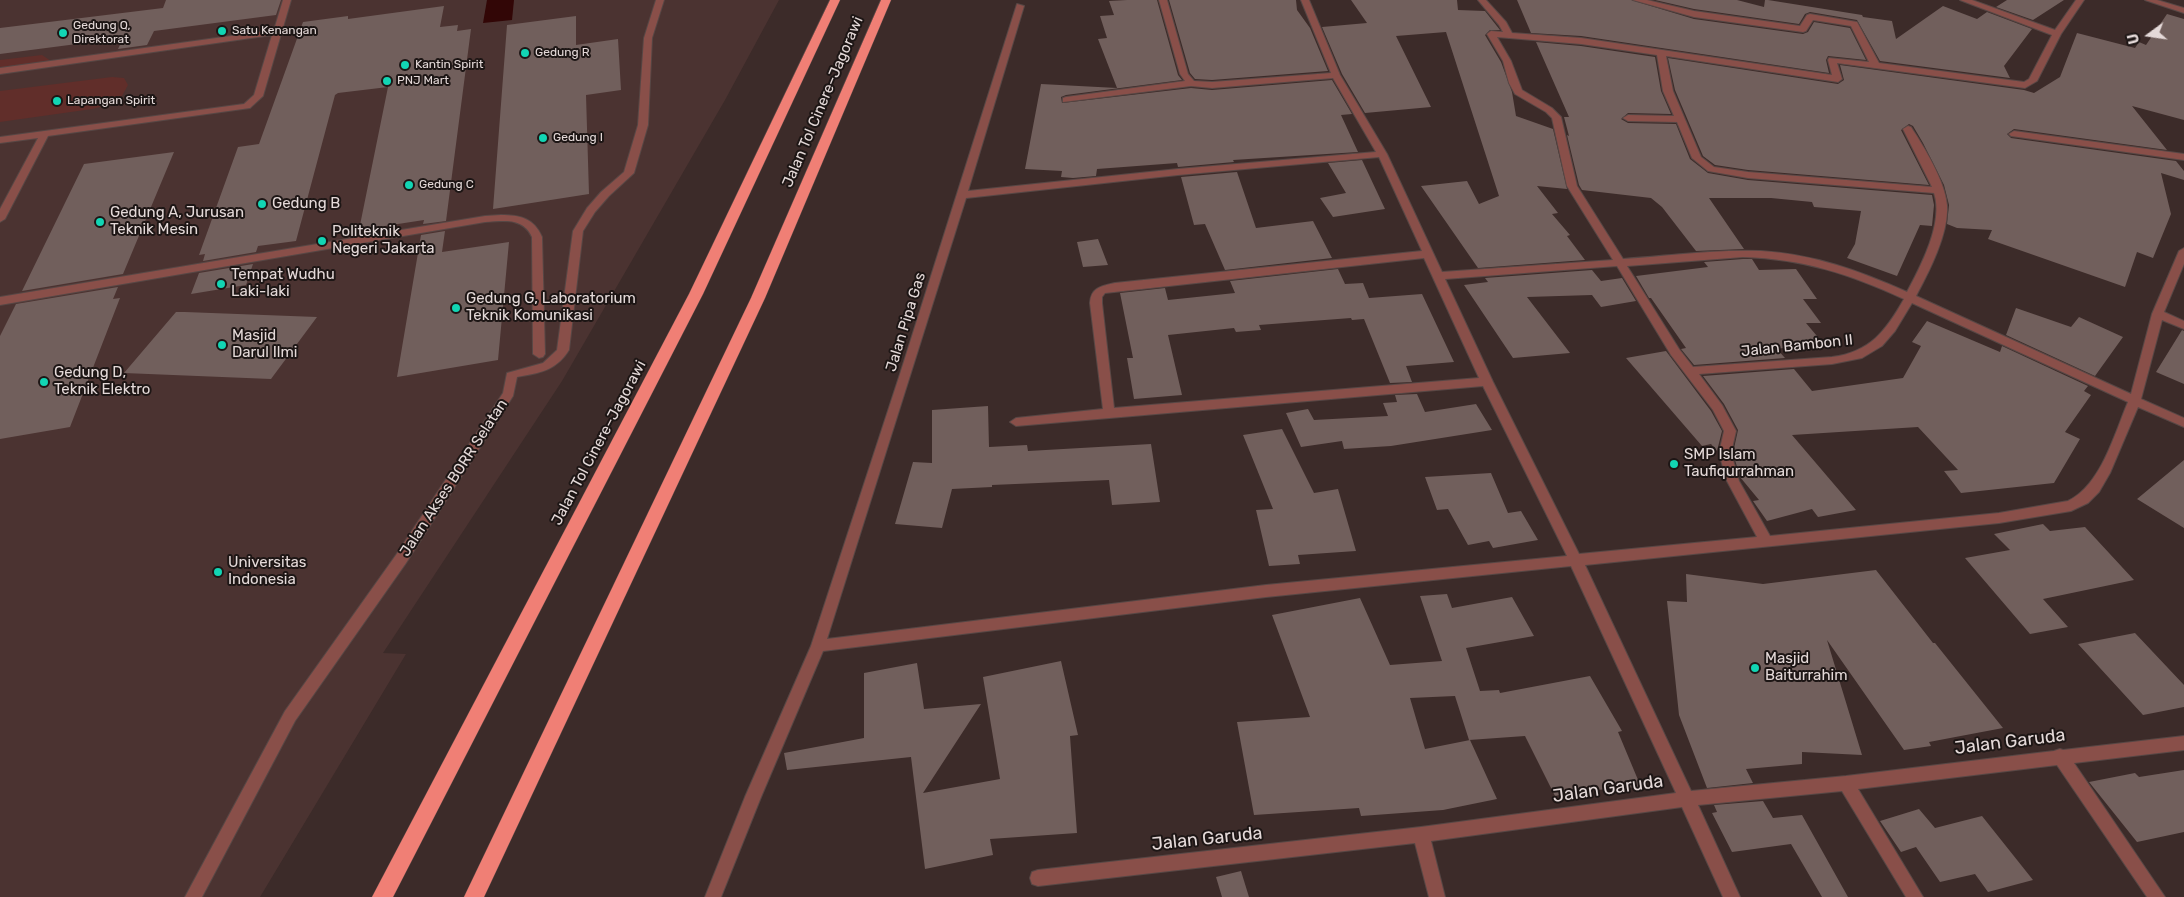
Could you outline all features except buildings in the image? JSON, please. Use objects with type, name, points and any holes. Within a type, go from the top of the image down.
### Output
[{"type":"highway","name":"Jalan Tol Cinere–Jagorawi","points":[[382,897],[696,294],[835,0]]},
{"type":"highway","name":"Jalan Tol Cinere–Jagorawi","points":[[474,897],[758,298],[886,0]]},
{"type":"street","points":[[0,140],[247,106],[258,96],[287,0]]},
{"type":"street","name":"Jalan Akses BORR Selatan","points":[[193,897],[290,716],[401,560],[509,393],[511,376],[513,374],[548,368],[558,359],[563,350],[578,231],[591,210],[605,194],[629,173],[643,125],[648,38],[660,0]]},
{"type":"street","points":[[1163,0],[1184,74],[1186,79],[1192,83]]},
{"type":"street","points":[[1305,0],[1336,75],[1382,154],[1437,276],[1487,382],[1576,561],[1732,897]]},
{"type":"street","points":[[1482,0],[1503,24],[1508,34]]},
{"type":"street","points":[[1638,0],[1666,3],[1694,14],[1803,29],[1810,17],[1854,24],[1875,65]]},
{"type":"street","points":[[1964,0],[2057,34]]},
{"type":"street","points":[[1766,541],[1733,480],[1725,453],[1730,431],[1718,408],[1675,352],[1572,186],[1556,117],[1549,110],[1523,96],[1515,88],[1508,61],[1492,34],[1581,41],[1838,79],[1832,60],[2025,85],[2033,81],[2057,34],[2080,0]]},
{"type":"street","points":[[2149,0],[2184,11]]},
{"type":"street","name":"Jalan Pipa Gas","points":[[713,897],[753,797],[818,646],[1020,6]]},
{"type":"street","points":[[0,71],[278,32]]},
{"type":"street","points":[[1661,53],[1668,91],[1697,158],[1706,166],[1717,171],[1938,190]]},
{"type":"street","points":[[1750,67],[1753,78]]},
{"type":"street","points":[[1066,100],[1192,83],[1212,85],[1336,75]]},
{"type":"street","points":[[1628,118],[1681,119]]},
{"type":"street","name":"Jalan Bambon II","points":[[1690,371],[1822,361],[1866,353],[1879,343],[1910,298],[1936,244],[1941,226],[1942,204],[1938,190],[1908,129]]},
{"type":"street","points":[[2014,134],[2184,157]]},
{"type":"street","points":[[0,219],[44,135]]},
{"type":"street","points":[[962,194],[1382,154]]},
{"type":"street","points":[[0,301],[485,219],[523,220],[532,225],[537,237],[539,354]]},
{"type":"street","points":[[818,646],[1266,591],[1999,518],[2071,506],[2083,500],[2094,489],[2104,473],[2135,400],[2158,314],[2184,251]]},
{"type":"street","points":[[1109,413],[1096,303],[1096,296],[1102,290],[1115,287],[1428,254]]},
{"type":"street","points":[[1437,276],[1743,254],[1788,256],[1837,266],[1865,277],[2184,423]]},
{"type":"street","points":[[2158,314],[2184,325]]},
{"type":"street","points":[[1016,422],[1487,382]]},
{"type":"street","name":"Jalan Garuda","points":[[1038,878],[1421,835],[1686,799],[1846,783],[2184,742]]},
{"type":"street","points":[[2060,756],[2158,897]]},
{"type":"street","points":[[1846,783],[1915,897]]},
{"type":"street","points":[[1421,835],[1437,897]]},
{"type":"shaded area","name":"Politeknik Negeri Jakarta","points":[[0,0],[779,0],[725,100],[562,381],[383,653],[406,654],[260,897],[0,897]]},
{"type":"shaded area","points":[[487,0],[514,0],[512,20],[483,23]]},
{"type":"shaded area","points":[[42,55],[51,61],[0,68],[0,60]]},
{"type":"shaded area","name":"Lapangan Spirit","points":[[112,77],[124,78],[128,85],[122,96],[108,105],[0,122],[0,91]]},
{"type":"place","name":"Satu Kenangan","points":[[222,31]]},
{"type":"place","name":"Gedung Q, Direktorat","points":[[63,33]]},
{"type":"place","name":"Gedung R","points":[[525,53]]},
{"type":"place","name":"Kantin Spirit","points":[[405,65]]},
{"type":"place","name":"PNJ Mart","points":[[387,81]]},
{"type":"place","name":"Lapangan Spirit","points":[[57,101]]},
{"type":"place","name":"Gedung I","points":[[543,138]]},
{"type":"place","name":"Gedung C","points":[[409,185]]},
{"type":"place","name":"Gedung B","points":[[262,204]]},
{"type":"place","name":"Gedung A, Jurusan Teknik Mesin","points":[[100,222]]},
{"type":"place","name":"Politeknik Negeri Jakarta","points":[[322,241]]},
{"type":"place","name":"Tempat Wudhu Laki-laki","points":[[221,284]]},
{"type":"place","name":"Gedung G, Laboratorium Teknik Komunikasi","points":[[456,308]]},
{"type":"place","name":"Masjid Darul Ilmi","points":[[222,345]]},
{"type":"place","name":"Gedung D, Teknik Elektro","points":[[44,382]]},
{"type":"place","name":"SMP Islam Taufiqurrahman","points":[[1674,464]]},
{"type":"place","name":"Universitas Indonesia","points":[[218,572]]},
{"type":"place","name":"Masjid Baiturrahim","points":[[1755,668]]}]
